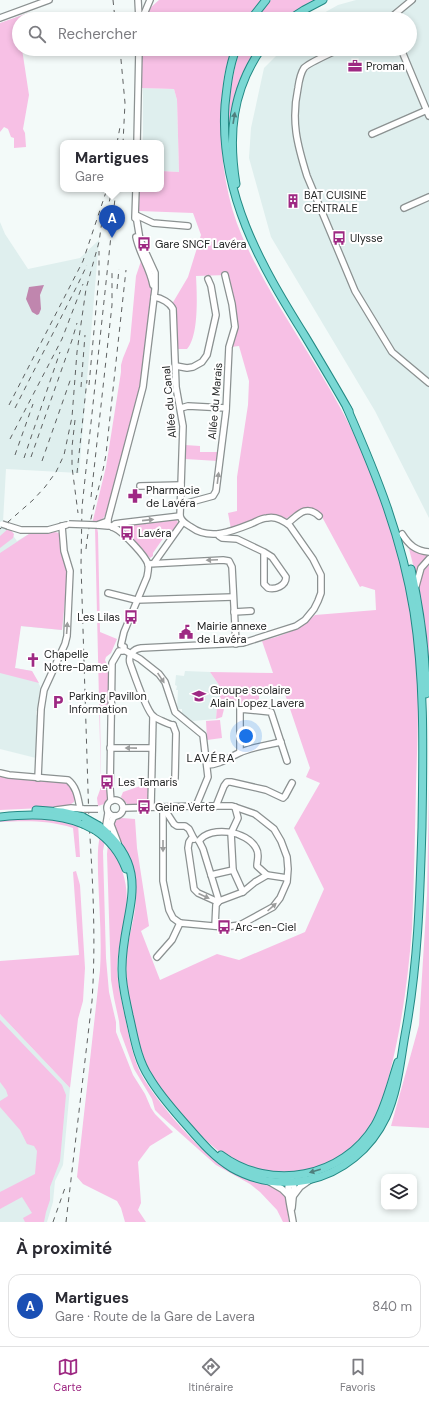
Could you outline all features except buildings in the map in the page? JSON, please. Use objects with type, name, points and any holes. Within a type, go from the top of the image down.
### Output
[{"type":"main road","points":[[257,12],[266,0]]},
{"type":"main road","points":[[301,12],[323,0]]},
{"type":"main road","points":[[0,813],[31,810],[73,814],[111,835],[122,848],[130,866],[132,886],[131,908],[122,970],[125,995],[141,1060],[150,1079],[164,1100],[219,1159],[240,1172],[268,1181],[312,1179],[324,1175],[347,1163],[363,1150],[386,1118],[392,1099],[399,1075],[413,987],[418,932],[424,751],[427,713],[421,625],[415,588],[402,534],[377,463],[330,377],[276,289],[252,243],[240,212],[230,176],[225,129],[227,86],[233,56]]},
{"type":"main road","points":[[240,212],[233,164],[232,130],[240,88],[257,56]]},
{"type":"main road","points":[[347,408],[382,488],[396,530],[407,573],[415,615],[418,646],[424,751]]},
{"type":"main road","points":[[0,817],[34,815],[83,820]]},
{"type":"main road","points":[[100,830],[121,858],[132,886]]},
{"type":"main road","points":[[196,1135],[223,1156],[247,1170],[290,1180],[327,1167],[359,1146],[375,1124],[381,1113],[404,1042]]},
{"type":"street","points":[[16,12],[49,0]]},
{"type":"street","points":[[138,0],[139,12]]},
{"type":"street","points":[[141,0],[150,0],[144,12]]},
{"type":"street","points":[[397,12],[412,0]]},
{"type":"street","points":[[0,18],[12,14]]},
{"type":"street","points":[[137,140],[139,56]]},
{"type":"street","points":[[326,56],[305,67],[300,76],[294,110],[295,132],[301,158],[307,176],[355,291],[392,352],[429,383]]},
{"type":"street","points":[[372,134],[428,113],[404,56]]},
{"type":"street","points":[[100,830],[108,810],[108,804],[111,801],[110,748],[112,663],[121,649],[124,632],[147,574],[148,564],[144,557],[111,523],[112,505],[143,387],[156,277],[140,240],[136,215],[136,192]]},
{"type":"street","points":[[404,208],[429,197]]},
{"type":"street","points":[[136,215],[153,223],[188,226]]},
{"type":"street","name":"Allée du Marais","points":[[180,505],[213,496],[216,491],[226,408],[230,347],[235,327],[232,304],[225,275]]},
{"type":"street","points":[[176,366],[194,368],[202,362],[207,355],[216,315],[212,286],[208,279]]},
{"type":"street","name":"Allée du Canal","points":[[154,297],[160,298],[171,305],[173,309],[176,387],[184,426],[180,505],[182,519]]},
{"type":"street","points":[[181,408],[188,406],[226,408]]},
{"type":"street","points":[[140,486],[181,486]]},
{"type":"street","points":[[288,524],[305,510],[311,511],[319,516]]},
{"type":"street","points":[[3,524],[21,530],[51,530],[66,525],[97,525],[182,519],[198,532],[219,534],[231,532],[266,518],[274,518],[288,524],[318,566],[321,575],[321,586],[318,601],[314,609],[305,620],[296,626],[244,643],[141,648],[136,649],[129,658],[146,706],[153,716],[170,725],[173,725]]},
{"type":"street","points":[[154,563],[182,519]]},
{"type":"street","points":[[38,778],[43,696],[49,677],[65,644],[67,636],[70,571],[64,551],[66,525]]},
{"type":"street","points":[[219,534],[222,538],[237,539],[264,552],[272,557],[286,577],[284,584],[274,588],[268,588],[264,584],[264,552]]},
{"type":"street","points":[[402,534],[415,549],[429,552]]},
{"type":"street","points":[[415,588],[418,574],[429,559]]},
{"type":"street","points":[[148,564],[226,560],[232,565],[236,644]]},
{"type":"street","points":[[108,593],[136,600],[233,597]]},
{"type":"street","points":[[234,612],[251,611]]},
{"type":"street","points":[[121,649],[156,671],[162,677],[175,712],[203,735],[208,777],[196,806]]},
{"type":"street","points":[[240,752],[240,709],[271,712],[287,761]]},
{"type":"street","points":[[151,807],[153,716]]},
{"type":"street","points":[[173,725],[182,718]]},
{"type":"street","points":[[173,725],[176,740],[176,778],[173,782]]},
{"type":"street","points":[[207,765],[215,765],[240,752],[258,746],[281,742]]},
{"type":"street","points":[[110,748],[152,748]]},
{"type":"street","points":[[0,773],[9,776],[68,780],[74,786],[82,809]]},
{"type":"street","points":[[216,806],[227,782],[266,790],[283,798],[292,783]]},
{"type":"street","points":[[71,808],[78,798]]},
{"type":"street","points":[[111,801],[120,801],[124,808]]},
{"type":"street","points":[[124,808],[196,806],[216,806],[235,807],[255,814],[274,829],[281,841],[287,857],[287,882],[280,898],[273,908],[240,925],[224,927],[180,923],[173,918],[169,910],[163,881],[163,807]]},
{"type":"street","points":[[163,807],[174,824],[177,826],[185,826],[204,848],[219,901]]},
{"type":"street","points":[[235,807],[238,818],[231,833],[233,870],[243,892]]},
{"type":"street","points":[[52,811],[71,808],[98,808],[108,810],[112,816],[115,816]]},
{"type":"street","points":[[122,848],[111,825],[113,818],[121,814],[124,808]]},
{"type":"street","points":[[100,830],[109,828],[111,825]]},
{"type":"street","points":[[219,901],[198,893],[194,889],[188,848],[188,842],[191,839],[196,840],[214,832],[231,833],[241,836],[250,841],[256,847],[258,852],[257,866],[267,875],[287,878]]},
{"type":"street","points":[[211,875],[233,870]]},
{"type":"street","points":[[215,926],[216,905],[219,901],[243,892],[255,882],[267,875]]},
{"type":"street","points":[[157,957],[172,940],[180,923]]},
{"type":"street","points":[[291,1196],[300,1187],[312,1179]]},
{"type":"street","points":[[290,1180],[294,1187],[291,1196],[291,1212],[293,1222]]},
{"type":"street","points":[[268,1181],[291,1196]]},
{"type":"shaded area","points":[[159,0],[261,0],[252,12],[147,12]]},
{"type":"shaded area","points":[[271,0],[316,0],[298,12],[262,12]]},
{"type":"shaded area","points":[[356,0],[429,0],[429,518],[375,411],[271,237],[249,158],[251,128],[264,68],[276,56],[417,56],[417,12],[326,12],[338,5]]},
{"type":"shaded area","points":[[12,19],[12,56],[23,56],[29,95],[23,129],[25,133],[26,147],[14,148],[14,138],[11,137],[8,129],[4,127],[0,132],[0,23]]},
{"type":"shaded area","points":[[142,56],[229,56],[224,76],[221,136],[225,178],[235,217],[242,236],[264,280],[329,387],[364,456],[394,537],[403,572],[412,625],[416,661],[418,705],[413,911],[409,965],[398,1037],[382,1101],[373,1121],[364,1135],[353,1147],[340,1157],[317,1168],[300,1172],[265,1172],[248,1168],[225,1156],[193,1127],[157,1084],[152,1075],[144,1058],[137,1034],[127,985],[127,950],[135,909],[136,887],[131,862],[116,831],[115,821],[122,818],[135,819],[137,848],[149,926],[141,931],[160,980],[217,954],[239,960],[305,932],[324,889],[294,828],[320,783],[306,777],[310,768],[285,694],[259,694],[259,705],[238,705],[238,701],[226,701],[222,717],[216,719],[221,688],[210,672],[273,673],[262,641],[297,629],[315,615],[376,610],[375,590],[362,586],[360,587],[321,515],[312,509],[304,508],[295,512],[286,519],[270,514],[231,529],[228,513],[237,511],[237,477],[248,405],[249,381],[239,346],[231,347],[236,332],[227,275],[196,276],[197,293],[194,335],[187,349],[177,349],[172,304],[188,277],[201,235],[193,213],[139,211],[139,192],[164,192],[164,171],[179,172],[177,100],[174,89],[141,88]]},
{"type":"shaded area","points":[[238,56],[255,56],[232,110],[228,129],[231,89]]},
{"type":"shaded area","points":[[143,88],[174,89],[177,100],[179,172],[164,171],[164,140],[143,140]]},
{"type":"shaded area","points":[[0,222],[5,234],[28,269],[80,258],[99,240],[79,473],[6,469],[3,522],[17,541],[31,533],[59,533],[66,591],[62,630],[20,626],[15,668],[32,671],[40,686],[39,710],[36,711],[36,715],[38,716],[36,758],[0,749]]},
{"type":"shaded area","points":[[142,258],[150,283],[152,299],[142,384],[107,512],[101,520],[92,524],[106,467],[121,365],[130,341],[136,276]]},
{"type":"shaded area","points":[[44,285],[40,295],[41,309],[37,315],[32,312],[26,299],[29,287]]},
{"type":"shaded area","points":[[185,445],[200,446],[200,452],[219,452],[218,461],[185,459]]},
{"type":"shaded area","points":[[177,520],[178,523],[168,537],[164,537],[153,553],[153,556],[150,558],[124,529],[129,524]]},
{"type":"shaded area","points":[[95,527],[97,527],[98,533],[100,632],[117,639],[111,653],[105,660],[108,667],[108,714],[100,714],[101,780],[107,780],[107,799],[104,804],[98,806],[97,798],[101,787]]},
{"type":"shaded area","points":[[9,528],[14,534],[13,538],[0,548],[0,536]]},
{"type":"shaded area","points":[[59,533],[60,535],[68,569],[62,630],[21,626],[15,668],[32,671],[39,683],[0,673],[0,553],[29,534]]},
{"type":"shaded area","points":[[408,545],[429,554],[429,557],[416,576]]},
{"type":"shaded area","points":[[429,565],[429,683],[419,583],[424,570]]},
{"type":"shaded area","name":"Groupe scolaire Alain Lopez Lavera","points":[[185,671],[210,672],[221,688],[216,719],[193,721],[182,714],[182,709],[177,709],[178,690],[176,690],[177,686],[175,685],[176,675],[184,676]]},
{"type":"shaded area","points":[[220,720],[222,738],[207,740],[206,721]]},
{"type":"shaded area","points":[[0,775],[30,780],[68,782],[74,791],[74,802],[64,807],[0,810]]},
{"type":"shaded area","points":[[149,783],[150,805],[128,805],[121,797],[123,792]]},
{"type":"shaded area","points":[[429,787],[429,1128],[391,1126],[419,1025],[427,895]]},
{"type":"shaded area","points":[[47,817],[78,823],[80,857],[76,857],[73,828],[46,822],[0,822],[0,819]]},
{"type":"shaded area","points":[[100,836],[105,840],[103,851],[106,958],[109,992],[116,1022],[116,1032],[133,1075],[145,1094],[151,1108],[173,1132],[150,1146],[138,1162],[141,1203],[138,1210],[146,1222],[125,1222],[121,1208],[117,1201],[83,1184],[77,1177],[101,958],[98,873],[98,845]]},
{"type":"shaded area","points":[[108,844],[119,862],[125,880],[127,898],[125,919],[118,954],[117,972],[129,1037],[134,1058],[139,1070],[144,1080],[162,1105],[185,1132],[207,1153],[221,1163],[274,1186],[284,1193],[288,1203],[289,1222],[283,1222],[277,1210],[260,1192],[250,1184],[216,1165],[161,1116],[155,1110],[152,1099],[134,1069],[120,1031],[111,980],[107,854]]},
{"type":"shaded area","points":[[76,871],[80,885],[85,968],[83,1001],[78,1019],[70,1088],[0,1014],[0,961],[79,955],[73,872]]},
{"type":"shaded area","points":[[0,1014],[70,1088],[63,1165],[55,1181],[53,1202],[47,1222],[0,1222]]},
{"type":"shaded area","points":[[0,1020],[62,1085],[66,1095],[60,1161],[50,1187],[50,1200],[44,1222],[25,1222],[23,1218],[32,1213],[22,1197],[0,1209],[0,1192],[35,1174],[37,1151],[34,1146],[27,1144],[20,1130],[0,1107],[0,1101],[8,1096],[6,1090],[0,1082]]},
{"type":"railway","points":[[113,0],[114,12]]},
{"type":"railway","points":[[121,56],[125,103],[123,140]]},
{"type":"railway","points":[[118,140],[120,127]]},
{"type":"railway","points":[[9,405],[83,261],[106,192]]},
{"type":"railway","points":[[66,1222],[92,1001],[94,957],[94,912],[89,822],[81,565],[82,507],[116,192]]},
{"type":"railway","points":[[105,221],[111,194]]},
{"type":"railway","points":[[0,529],[33,500],[45,487],[56,472],[64,455],[72,417],[77,352],[86,289],[99,242],[103,214]]},
{"type":"railway","points":[[89,385],[99,276],[99,251]]},
{"type":"railway","points":[[15,408],[87,265]]},
{"type":"railway","points":[[117,289],[119,269]]},
{"type":"railway","points":[[86,549],[106,454],[126,270]]},
{"type":"railway","points":[[91,497],[112,305],[112,271]]},
{"type":"railway","points":[[10,439],[62,339],[83,284]]},
{"type":"railway","points":[[31,457],[77,323]]},
{"type":"railway","points":[[81,387],[85,335]]},
{"type":"railway","points":[[24,458],[60,352]]},
{"type":"railway","points":[[42,461],[71,378]]},
{"type":"railway","points":[[77,473],[87,380]]},
{"type":"railway","points":[[15,455],[33,404]]},
{"type":"railway","points":[[75,420],[72,447],[72,467],[78,513]]},
{"type":"railway","points":[[53,1222],[66,1185]]},
{"type":"place","name":"Proman","points":[[355,66]]},
{"type":"place","name":"BAT CUISINE CENTRALE","points":[[293,201]]},
{"type":"place","name":"Martigues","points":[[112,238]]},
{"type":"place","name":"Ulysse","points":[[339,238]]},
{"type":"place","name":"Gare SNCF Lavéra","points":[[144,244]]},
{"type":"place","name":"Pharmacie de Lavéra","points":[[135,496]]},
{"type":"place","name":"Lavéra","points":[[127,533]]},
{"type":"place","name":"Les Lilas","points":[[131,617]]},
{"type":"place","name":"Mairie annexe de Lavéra","points":[[186,632]]},
{"type":"place","name":"Chapelle Notre-Dame","points":[[33,660]]},
{"type":"place","name":"Groupe scolaire Alain Lopez Lavera","points":[[199,696]]},
{"type":"place","name":"Parking Pavillon Information","points":[[58,702]]},
{"type":"place","name":"Les Tamaris","points":[[107,782]]},
{"type":"place","name":"Geine Verte","points":[[144,807]]},
{"type":"place","name":"Arc-en-Ciel","points":[[224,927]]},
{"type":"district","name":"LAVÉRA","points":[[211,758]]}]
